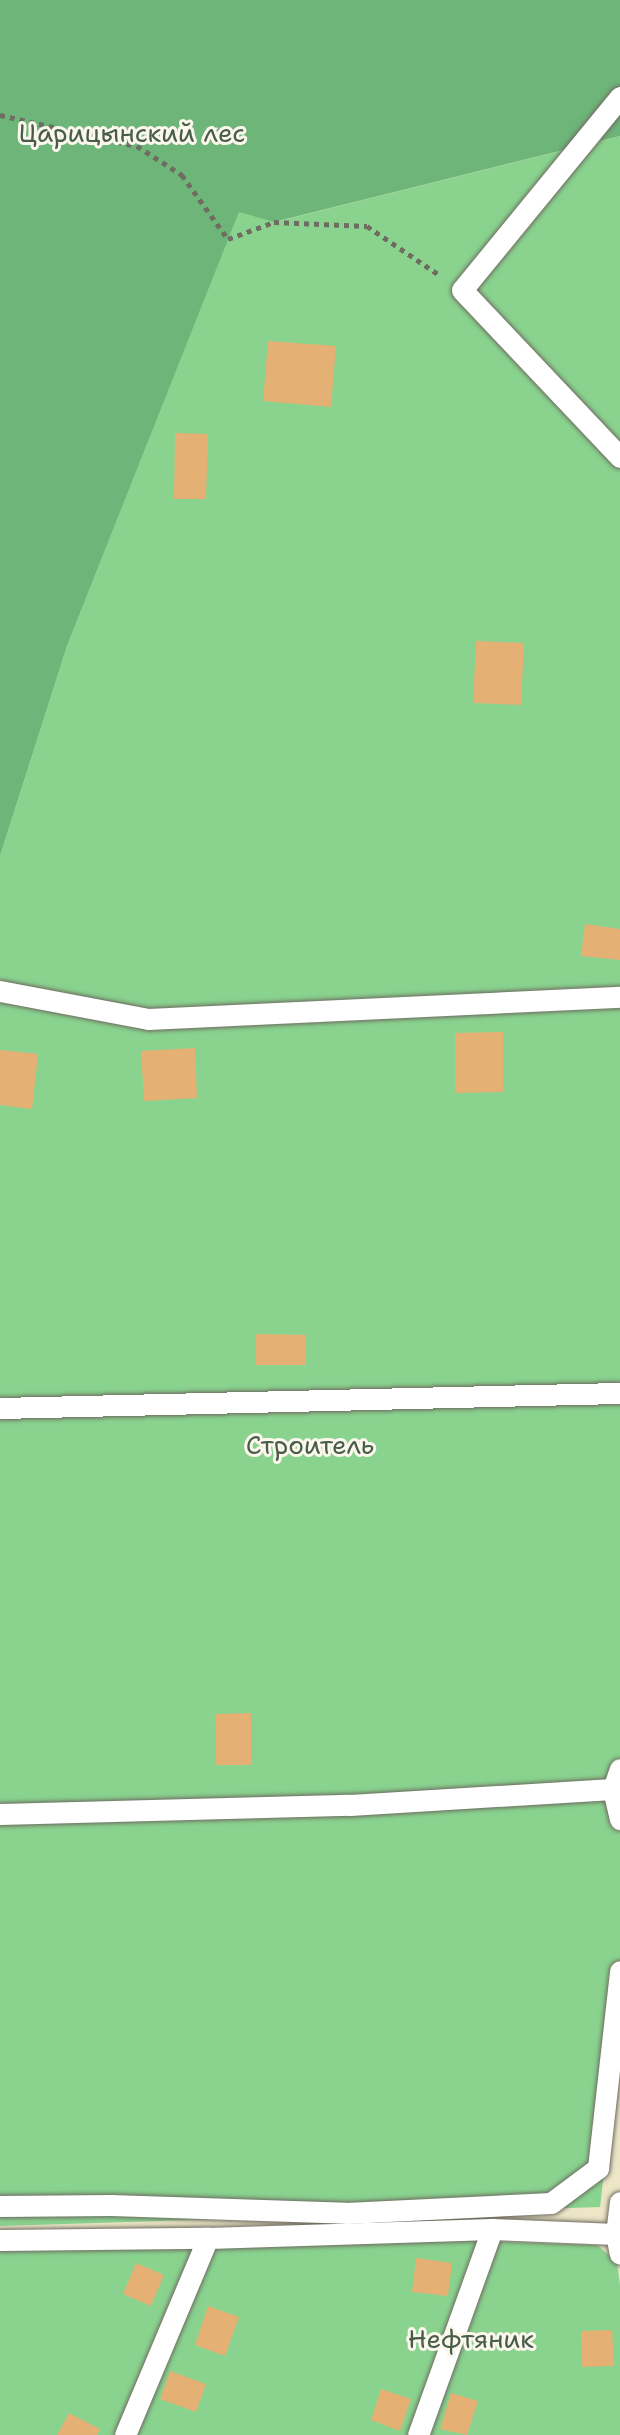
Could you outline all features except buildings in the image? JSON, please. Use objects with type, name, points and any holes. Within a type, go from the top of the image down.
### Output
[{"type":"lane","points":[[620,97],[462,290],[620,457]]},
{"type":"lane","points":[[0,991],[148,1019],[620,997]]},
{"type":"lane","points":[[0,1408],[620,1393]]},
{"type":"lane","points":[[0,1814],[350,1805],[617,1779],[620,1819]]},
{"type":"lane","points":[[0,2206],[111,2205],[346,2213],[551,2203],[598,2168],[620,1971]]},
{"type":"lane","points":[[0,2240],[208,2238],[492,2229],[618,2244],[620,2202]]},
{"type":"lane","points":[[418,2435],[492,2229]]},
{"type":"lane","points":[[125,2435],[208,2238]]},
{"type":"path","points":[[0,115],[137,146],[182,176],[228,239],[274,222],[367,226],[462,290]]},
{"type":"green space","name":"Царицынский лес","points":[[0,0],[620,0],[620,136],[274,222],[239,212],[67,646],[0,856]]},
{"type":"green space","name":"Строитель","points":[[620,136],[620,2034],[600,2207],[0,2226],[0,856],[67,646],[239,211],[275,222]]},
{"type":"green space","name":"Нефтяник","points":[[477,2241],[597,2245],[617,2262],[620,2285],[620,2435],[0,2435],[0,2248]]}]
